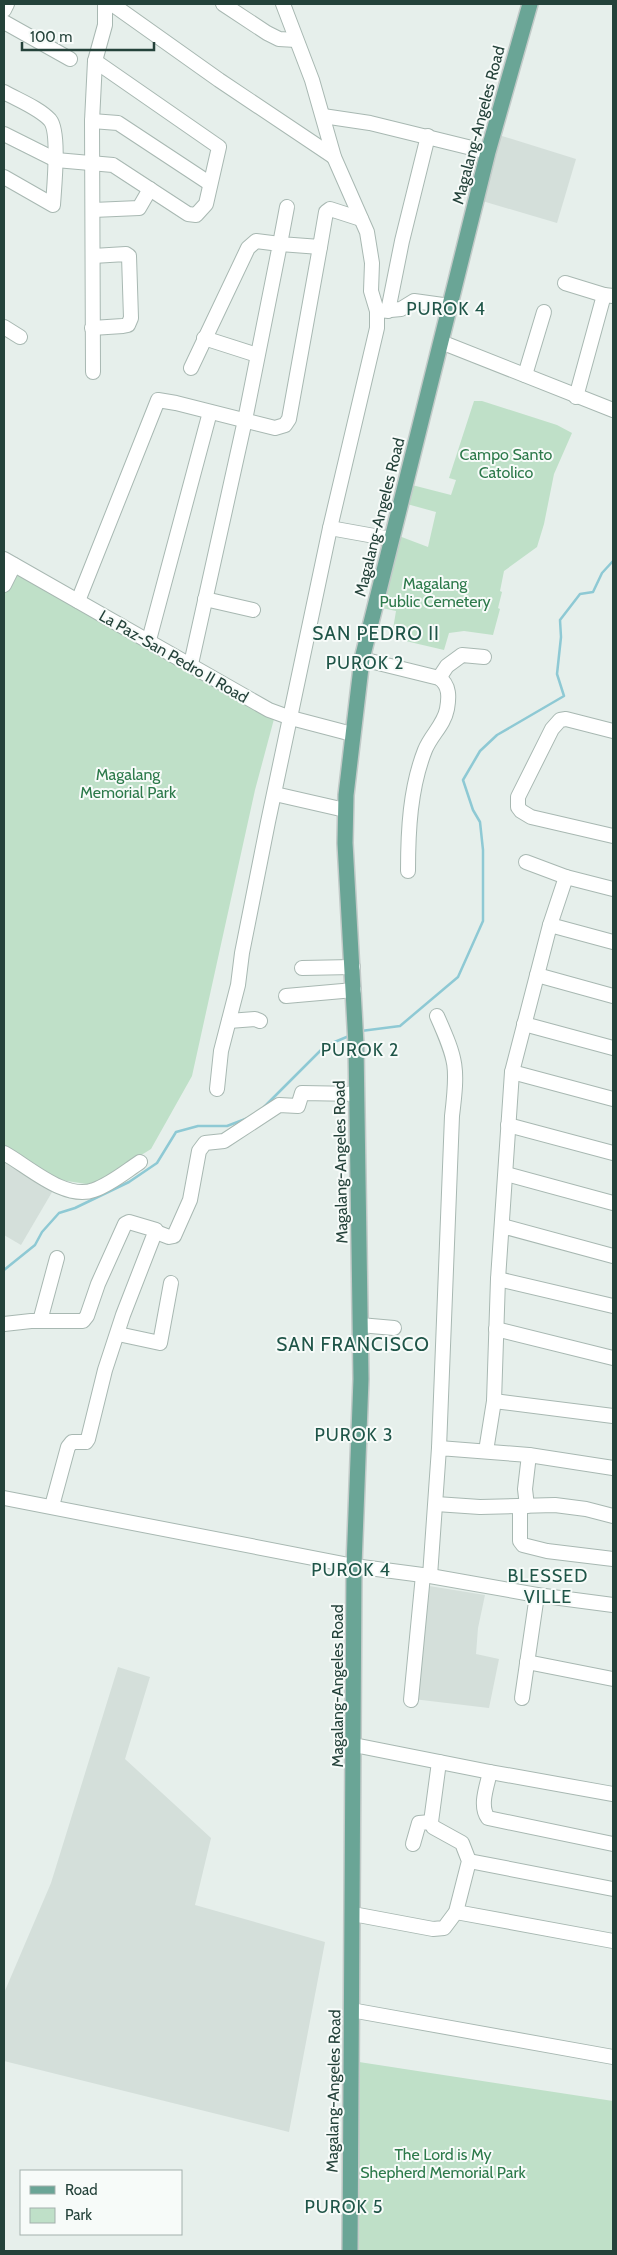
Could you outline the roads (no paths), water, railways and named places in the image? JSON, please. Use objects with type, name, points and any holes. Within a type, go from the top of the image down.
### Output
[{"type":"main road","name":"Magalang-Angeles Road","points":[[350,2251],[354,1566],[361,1380],[356,1045],[345,843],[352,734],[362,659],[391,539],[488,152],[530,4]]},
{"type":"street","points":[[4,10],[7,4]]},
{"type":"street","points":[[93,372],[92,121],[95,61],[105,26],[105,4]]},
{"type":"street","points":[[112,4],[219,80],[334,157]]},
{"type":"street","points":[[223,4],[267,34],[280,39],[296,40]]},
{"type":"street","points":[[283,4],[305,59],[334,157],[367,232],[370,245],[371,291],[382,311]]},
{"type":"street","points":[[4,22],[70,59]]},
{"type":"street","points":[[4,134],[56,160],[113,164],[192,216],[196,215],[206,204],[209,183],[220,150],[216,144],[95,61]]},
{"type":"street","points":[[4,92],[43,114],[54,126],[56,160],[53,205],[4,177]]},
{"type":"street","points":[[323,116],[428,136],[488,152]]},
{"type":"street","points":[[92,121],[118,123],[209,183]]},
{"type":"street","points":[[217,1089],[221,1051],[238,985],[242,953],[330,528],[377,328],[402,241],[428,136]]},
{"type":"street","points":[[93,210],[133,210],[139,208],[150,189]]},
{"type":"street","points":[[191,664],[245,420],[286,207]]},
{"type":"street","points":[[78,601],[156,403],[163,400],[275,428],[285,425],[289,419],[325,217],[328,210],[333,209],[361,219]]},
{"type":"street","points":[[191,368],[248,248],[256,241],[320,247]]},
{"type":"street","points":[[92,328],[128,325],[132,318],[129,256],[126,254],[93,256]]},
{"type":"street","points":[[565,283],[609,296],[576,396]]},
{"type":"street","points":[[382,311],[401,309],[414,301],[450,306]]},
{"type":"street","points":[[524,375],[544,312]]},
{"type":"street","points":[[4,327],[20,337]]},
{"type":"street","points":[[204,338],[257,355]]},
{"type":"street","points":[[440,342],[613,410]]},
{"type":"street","points":[[149,640],[210,412]]},
{"type":"street","points":[[330,528],[391,539]]},
{"type":"street","points":[[4,585],[9,562]]},
{"type":"street","name":"La Paz-San Pedro II Road","points":[[9,562],[262,706],[292,718],[352,734]]},
{"type":"street","points":[[205,599],[253,610]]},
{"type":"street","points":[[439,678],[446,666],[462,655],[484,657]]},
{"type":"street","points":[[362,659],[439,678],[446,684],[448,691],[447,706],[441,725],[426,749],[417,779],[408,835],[408,871]]},
{"type":"street","points":[[613,731],[566,719],[560,720],[552,729],[518,796],[518,802],[520,811],[531,816],[613,836]]},
{"type":"street","points":[[275,794],[346,810]]},
{"type":"street","points":[[526,862],[566,877],[613,889]]},
{"type":"street","points":[[486,1451],[494,1401],[498,1279],[512,1072],[550,925],[566,877]]},
{"type":"street","points":[[550,925],[613,942]]},
{"type":"street","points":[[302,968],[353,967]]},
{"type":"street","points":[[537,975],[613,996]]},
{"type":"street","points":[[286,996],[354,990]]},
{"type":"street","points":[[412,1700],[436,1504],[452,1116],[457,1074],[451,1048],[437,1016]]},
{"type":"street","points":[[229,1021],[254,1019],[260,1021]]},
{"type":"street","points":[[524,1024],[613,1048]]},
{"type":"street","points":[[512,1072],[613,1099]]},
{"type":"street","points":[[4,1324],[40,1321],[80,1322],[85,1319],[98,1284],[125,1224],[129,1222],[155,1229],[156,1232],[169,1237],[174,1236],[190,1200],[199,1150],[205,1143],[224,1141],[279,1105],[298,1106],[302,1093],[357,1094]]},
{"type":"street","points":[[508,1125],[613,1153]]},
{"type":"street","points":[[4,1153],[51,1183],[73,1193],[92,1191],[114,1180],[140,1162]]},
{"type":"street","points":[[506,1174],[613,1203]]},
{"type":"street","points":[[502,1226],[613,1256]]},
{"type":"street","points":[[52,1506],[68,1447],[72,1442],[86,1442],[88,1439],[105,1370],[118,1334],[122,1316],[156,1232]]},
{"type":"street","points":[[40,1321],[57,1258]]},
{"type":"street","points":[[498,1279],[613,1306]]},
{"type":"street","points":[[118,1334],[160,1343],[171,1283]]},
{"type":"street","points":[[360,1326],[394,1328]]},
{"type":"street","points":[[496,1329],[613,1358]]},
{"type":"street","points":[[494,1401],[613,1416]]},
{"type":"street","points":[[439,1448],[529,1455],[613,1468]]},
{"type":"street","points":[[529,1455],[520,1541],[523,1545],[613,1559]]},
{"type":"street","points":[[4,1498],[354,1566],[536,1595],[613,1605]]},
{"type":"street","points":[[436,1504],[555,1505],[586,1509],[613,1516]]},
{"type":"street","points":[[522,1698],[536,1595]]},
{"type":"street","points":[[527,1662],[613,1679]]},
{"type":"street","points":[[354,1745],[613,1794]]},
{"type":"street","points":[[353,1914],[432,1929],[444,1928],[456,1912],[469,1861],[462,1843],[433,1827],[431,1822],[439,1762]]},
{"type":"street","points":[[490,1772],[483,1807],[484,1813],[488,1818],[613,1844]]},
{"type":"street","points":[[413,1844],[419,1823],[431,1822]]},
{"type":"street","points":[[469,1861],[613,1889]]},
{"type":"street","points":[[456,1912],[613,1941]]},
{"type":"street","points":[[351,2010],[613,2057]]},
{"type":"waterway","points":[[361,1031],[400,1026],[458,977],[483,921],[483,850],[480,822],[473,810],[463,780],[480,751],[497,735],[564,696],[557,674],[561,637],[560,620],[580,594],[593,592],[602,573],[613,561]]},
{"type":"waterway","points":[[264,1107],[325,1046],[349,1036]]},
{"type":"waterway","points":[[4,1270],[35,1245],[42,1232],[59,1213],[75,1208],[129,1182],[157,1163],[176,1132],[198,1126],[227,1126],[248,1118]]},
{"type":"district","name":"PUROK 4","points":[[446,309]]},
{"type":"district","name":"SAN PEDRO II","points":[[376,633]]},
{"type":"district","name":"PUROK 2","points":[[365,663]]},
{"type":"district","name":"PUROK 2","points":[[360,1050]]},
{"type":"district","name":"SAN FRANCISCO","points":[[353,1344]]},
{"type":"district","name":"PUROK 3","points":[[354,1435]]},
{"type":"district","name":"PUROK 4","points":[[351,1570]]},
{"type":"district","name":"BLESSED VILLE","points":[[548,1586]]},
{"type":"district","name":"PUROK 5","points":[[344,2207]]},
{"type":"park label","name":"Campo Santo Catolico","points":[[506,463]]},
{"type":"park label","name":"Magalang Public Cemetery","points":[[435,592]]},
{"type":"park label","name":"Magalang Memorial Park","points":[[128,783]]},
{"type":"park label","name":"The Lord is My Shepherd Memorial Park","points":[[443,2163]]}]
